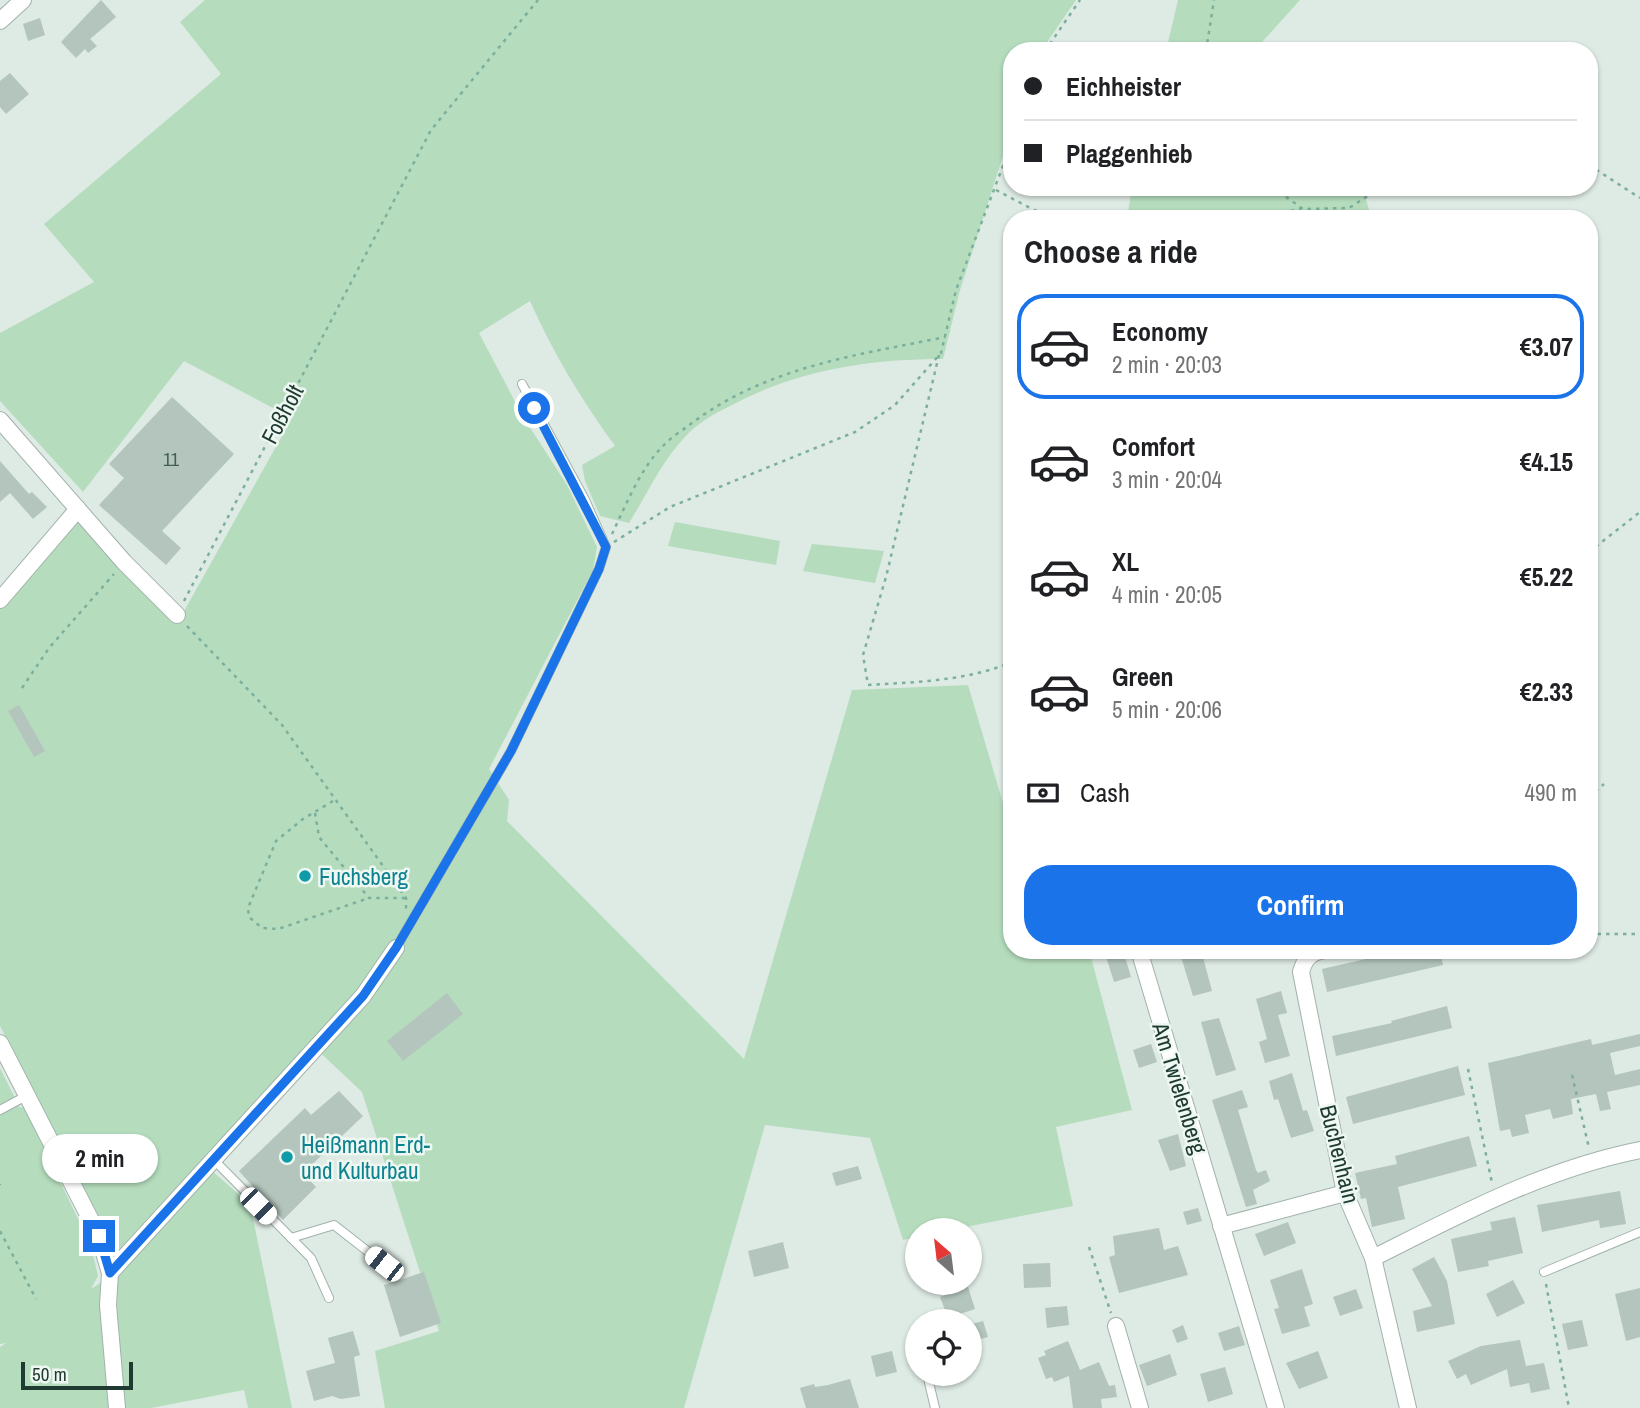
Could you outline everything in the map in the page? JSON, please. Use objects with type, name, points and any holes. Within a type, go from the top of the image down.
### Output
[{"type":"street","points":[[0,21],[23,0]]},
{"type":"street","points":[[0,420],[124,562],[177,615]]},
{"type":"street","points":[[0,600],[78,509]]},
{"type":"street","points":[[110,1273],[363,996],[396,948]]},
{"type":"street","name":"Am Twielenberg","points":[[1142,959],[1276,1408]]},
{"type":"street","name":"Buchenhain","points":[[1305,959],[1301,972],[1345,1193],[1373,1258],[1408,1408]]},
{"type":"street","points":[[0,1043],[99,1236],[110,1273],[108,1305],[117,1408]]},
{"type":"street","points":[[1373,1258],[1495,1196],[1592,1162],[1640,1150]]},
{"type":"street","points":[[1221,1226],[1345,1193]]},
{"type":"street","points":[[1116,1325],[1140,1408]]},
{"type":"lane","points":[[396,948],[511,751],[599,569],[606,547],[585,500],[522,384]]},
{"type":"lane","points":[[0,1110],[28,1095]]},
{"type":"lane","points":[[214,1160],[311,1258],[329,1298]]},
{"type":"lane","points":[[291,1238],[334,1225],[384,1264]]},
{"type":"lane","points":[[1544,1272],[1640,1232]]},
{"type":"lane","points":[[930,1386],[935,1408]]},
{"type":"path","name":"Foßholt","points":[[177,615],[431,130],[538,0]]},
{"type":"path","points":[[1051,42],[1080,0]]},
{"type":"path","points":[[1207,42],[1214,0]]},
{"type":"path","points":[[1003,169],[956,290],[886,577],[863,655],[868,685],[916,682],[988,672],[1003,666]]},
{"type":"path","points":[[1598,171],[1640,198]]},
{"type":"path","points":[[996,190],[1003,194]]},
{"type":"path","points":[[1007,196],[1034,210]]},
{"type":"path","points":[[1285,196],[1303,209]]},
{"type":"path","points":[[1298,210],[1349,208],[1368,196]]},
{"type":"path","points":[[606,547],[632,491],[662,446],[707,411],[763,381],[831,360],[945,337]]},
{"type":"path","points":[[606,547],[670,507],[855,432],[895,405],[939,355]]},
{"type":"path","points":[[1598,545],[1640,512]]},
{"type":"path","points":[[22,688],[49,648],[124,562]]},
{"type":"path","points":[[177,615],[282,725],[333,801],[406,898],[406,929]]},
{"type":"path","points":[[1598,790],[1605,785]]},
{"type":"path","points":[[333,801],[276,841],[248,908],[249,917],[262,928],[278,929],[369,898],[406,898]]},
{"type":"path","points":[[315,813],[319,837],[369,898]]},
{"type":"path","points":[[1598,934],[1640,934]]},
{"type":"path","points":[[1468,1069],[1495,1196]]},
{"type":"path","points":[[1572,1075],[1592,1162]]},
{"type":"path","points":[[0,1231],[36,1300]]},
{"type":"path","points":[[1089,1247],[1116,1325]]},
{"type":"path","points":[[1544,1272],[1569,1408]]},
{"type":"green space","points":[[205,0],[1076,0],[1047,42],[1003,42],[1003,156],[960,290],[943,359],[888,361],[834,369],[782,383],[726,408],[694,428],[676,447],[629,523],[600,516],[585,481],[582,465],[615,446],[568,375],[530,301],[479,333],[522,415],[567,485],[597,547],[593,570],[489,769],[509,800],[507,821],[744,1059],[852,690],[968,685],[1003,803],[1003,959],[1091,959],[1132,1110],[1056,1127],[1073,1206],[982,1224],[982,1218],[905,1218],[903,1240],[870,1138],[765,1125],[684,1408],[385,1408],[375,1351],[439,1331],[362,1092],[310,1043],[114,1257],[104,1230],[0,1026],[0,587],[68,509],[178,622],[292,418],[184,361],[83,492],[0,401],[0,333],[94,282],[44,224],[221,74],[180,22]]},
{"type":"green space","points":[[1178,0],[1300,0],[1262,42],[1168,42]]},
{"type":"green space","points":[[1131,196],[1365,196],[1369,210],[1128,210]]},
{"type":"green space","points":[[675,522],[780,541],[776,565],[668,546]]},
{"type":"green space","points":[[812,544],[884,551],[875,583],[803,571]]},
{"type":"green space","points":[[0,1068],[20,1108],[24,1106],[91,1246],[98,1276],[91,1289],[117,1272],[212,1171],[250,1204],[292,1408],[248,1408],[244,1390],[151,1408],[0,1408],[0,1347],[6,1343],[0,1344]]},
{"type":"building","points":[[101,0],[116,17],[90,39],[97,46],[88,53],[85,49],[76,58],[61,42]]},
{"type":"building","points":[[40,18],[45,35],[28,41],[23,24]]},
{"type":"building","points":[[10,73],[29,94],[6,114],[0,107],[0,81]]},
{"type":"building","points":[[172,397],[234,454],[162,531],[181,548],[166,565],[99,505],[124,478],[109,464]]},
{"type":"building","points":[[0,461],[29,494],[32,492],[47,507],[33,519],[10,493],[0,502]]},
{"type":"building","points":[[19,705],[45,751],[34,757],[8,711]]},
{"type":"building","points":[[1107,959],[1126,959],[1131,977],[1114,982]]},
{"type":"building","points":[[1182,959],[1203,959],[1212,991],[1193,996]]},
{"type":"building","points":[[1366,959],[1442,959],[1443,965],[1327,992],[1322,969]]},
{"type":"building","points":[[1281,991],[1287,1013],[1278,1015],[1290,1056],[1265,1063],[1259,1042],[1267,1039],[1256,999]]},
{"type":"building","points":[[447,993],[463,1014],[403,1061],[387,1041]]},
{"type":"building","points":[[1447,1006],[1452,1028],[1336,1056],[1332,1036],[1392,1023],[1391,1021]]},
{"type":"building","points":[[1219,1018],[1236,1070],[1216,1076],[1201,1022]]},
{"type":"building","points":[[1640,1034],[1640,1046],[1610,1053],[1615,1075],[1640,1069],[1640,1085],[1607,1092],[1611,1109],[1600,1111],[1596,1094],[1571,1099],[1573,1114],[1553,1119],[1550,1109],[1525,1115],[1529,1133],[1512,1137],[1510,1129],[1500,1131],[1488,1063],[1591,1039],[1592,1045]]},
{"type":"building","points":[[1151,1044],[1157,1062],[1139,1068],[1133,1050]]},
{"type":"building","points":[[1458,1066],[1465,1095],[1353,1124],[1346,1097]]},
{"type":"building","points":[[1292,1073],[1303,1111],[1307,1110],[1314,1131],[1291,1138],[1278,1099],[1274,1100],[1269,1081]]},
{"type":"building","points":[[1242,1090],[1248,1107],[1238,1110],[1256,1170],[1258,1173],[1266,1170],[1270,1181],[1253,1190],[1257,1204],[1246,1207],[1212,1100]]},
{"type":"building","name":"Heißmann Erd- und Kulturbau","points":[[339,1091],[363,1116],[303,1173],[316,1187],[283,1220],[239,1171],[305,1108],[311,1115]]},
{"type":"building","points":[[1178,1134],[1186,1166],[1170,1171],[1158,1140]]},
{"type":"building","points":[[1469,1136],[1477,1166],[1398,1187],[1405,1219],[1372,1227],[1366,1198],[1361,1199],[1355,1173],[1397,1164],[1395,1156]]},
{"type":"building","points":[[858,1166],[862,1179],[836,1186],[832,1173]]},
{"type":"building","points":[[1620,1191],[1626,1224],[1600,1228],[1599,1220],[1542,1232],[1537,1205]]},
{"type":"building","points":[[1198,1208],[1202,1221],[1187,1225],[1183,1212]]},
{"type":"building","points":[[1515,1217],[1523,1253],[1488,1261],[1489,1266],[1458,1272],[1451,1239],[1492,1230],[1490,1222]]},
{"type":"building","points":[[1288,1222],[1296,1243],[1264,1256],[1255,1234]]},
{"type":"building","points":[[1159,1228],[1164,1250],[1178,1246],[1188,1275],[1119,1293],[1109,1257],[1115,1255],[1113,1236]]},
{"type":"building","points":[[783,1242],[789,1268],[754,1277],[748,1251]]},
{"type":"building","points":[[1434,1257],[1447,1281],[1455,1324],[1417,1332],[1413,1311],[1432,1306],[1412,1269]]},
{"type":"building","points":[[1050,1263],[1051,1287],[1024,1288],[1023,1264]]},
{"type":"building","points":[[1302,1269],[1313,1304],[1304,1307],[1310,1326],[1282,1334],[1274,1309],[1279,1308],[1270,1280]]},
{"type":"building","points":[[424,1272],[441,1323],[400,1337],[384,1285]]},
{"type":"building","points":[[1513,1280],[1525,1303],[1497,1317],[1486,1294]]},
{"type":"building","points":[[1640,1288],[1640,1337],[1626,1341],[1615,1294]]},
{"type":"building","points":[[1356,1289],[1363,1308],[1340,1316],[1333,1297]]},
{"type":"building","points":[[971,1295],[975,1309],[945,1309],[940,1297]]},
{"type":"building","points":[[1067,1306],[1069,1325],[1047,1328],[1045,1308]]},
{"type":"building","points":[[1582,1320],[1588,1346],[1568,1350],[1562,1324]]},
{"type":"building","points":[[982,1321],[988,1337],[982,1339]]},
{"type":"building","points":[[1183,1325],[1188,1339],[1177,1343],[1172,1330]]},
{"type":"building","points":[[1239,1326],[1245,1345],[1224,1351],[1218,1333]]},
{"type":"building","points":[[353,1331],[360,1355],[354,1357],[360,1396],[341,1399],[332,1396],[314,1401],[306,1371],[335,1363],[328,1338]]},
{"type":"building","points":[[1520,1340],[1526,1366],[1544,1363],[1550,1389],[1531,1393],[1529,1383],[1510,1387],[1507,1369],[1471,1385],[1466,1374],[1457,1379],[1448,1361],[1481,1346]]},
{"type":"building","points":[[1068,1341],[1080,1370],[1099,1362],[1109,1386],[1115,1385],[1117,1397],[1101,1399],[1102,1408],[1073,1408],[1069,1376],[1054,1382],[1052,1377],[1046,1379],[1038,1358],[1046,1355],[1044,1351]]},
{"type":"building","points":[[892,1351],[897,1372],[876,1377],[871,1356]]},
{"type":"building","points":[[1318,1351],[1328,1378],[1299,1389],[1286,1363]]},
{"type":"building","points":[[1170,1354],[1177,1375],[1147,1386],[1139,1365]]},
{"type":"building","points":[[1225,1367],[1233,1394],[1208,1402],[1200,1374]]},
{"type":"building","points":[[850,1379],[859,1408],[806,1408],[800,1388]]},
{"type":"place","name":"Fuchsberg","points":[[305,876]]},
{"type":"place","name":"Heißmann Erd- und Kulturbau","points":[[287,1157]]},
{"type":"route","points":[[99,1236],[110,1273],[363,996],[396,948],[511,751],[599,569],[606,547],[585,500],[534,408]]}]
